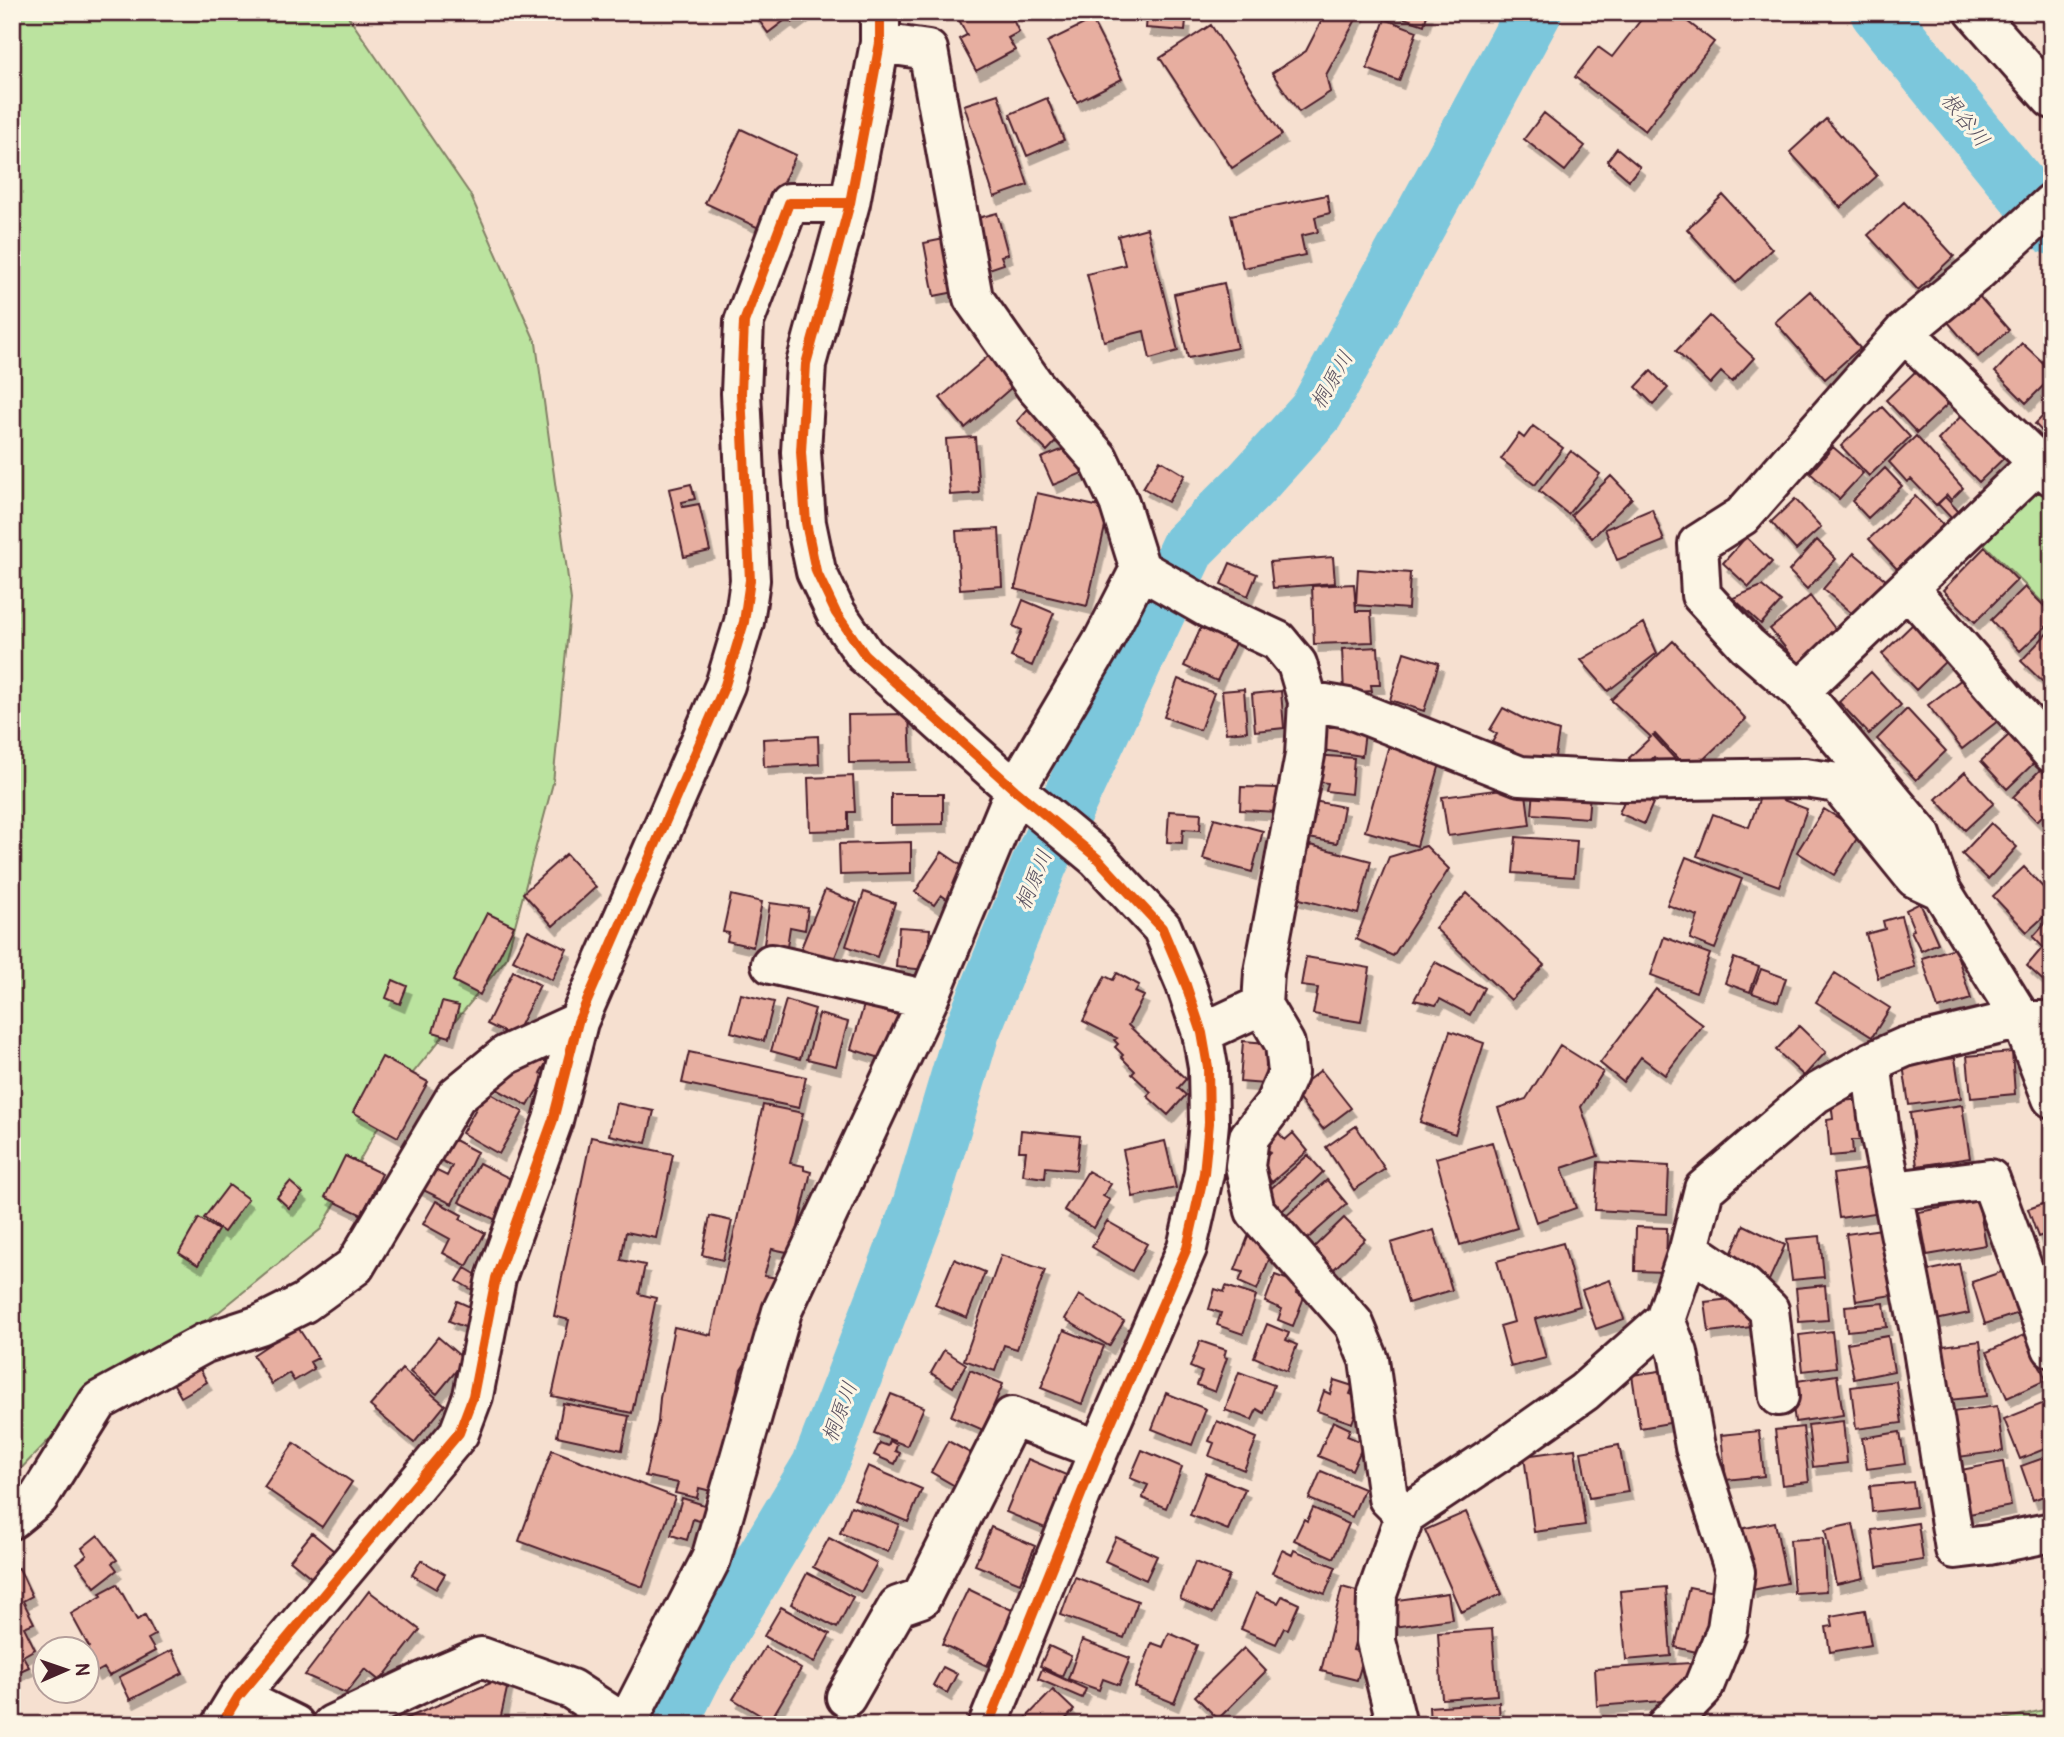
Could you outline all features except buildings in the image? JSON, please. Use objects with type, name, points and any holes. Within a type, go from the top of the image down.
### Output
[{"type":"street","points":[[1975,12],[2052,99]]},
{"type":"street","points":[[988,1725],[1099,1450],[1186,1248],[1204,1172],[1209,1123],[1208,1067],[1202,1033],[1186,985],[1162,928],[1097,858],[1021,795],[865,655],[836,613],[816,571],[806,523],[801,452],[806,364],[850,203],[880,27],[928,50],[973,298],[1035,386],[1098,458],[1119,502],[1144,571],[1208,608],[1278,640],[1297,664],[1308,701],[1305,755],[1265,972],[1262,1005],[1285,1044],[1289,1073],[1274,1105],[1249,1137],[1245,1166],[1255,1211],[1354,1324],[1369,1360],[1388,1498],[1405,1515]]},
{"type":"street","points":[[2052,202],[1978,271],[1905,332],[1742,516],[1698,544],[1701,594],[1747,645],[1800,691],[1921,835],[1941,890],[2036,1021],[2052,1098]]},
{"type":"street","points":[[295,1725],[229,1711],[459,1433],[473,1396],[496,1278],[553,1120],[578,1022],[725,685],[744,622],[750,580],[741,393],[744,322],[789,203],[850,203]]},
{"type":"street","points":[[1800,691],[1908,588],[2045,469],[1905,332]]},
{"type":"street","points":[[332,1725],[481,1657],[570,1689],[620,1723],[634,1709],[711,1559],[782,1311],[1021,795],[1103,640],[1144,571]]},
{"type":"street","points":[[1908,588],[2052,753]]},
{"type":"street","points":[[1308,701],[1348,708],[1520,776],[1623,781],[1805,778],[1838,783],[1915,878],[1941,890]]},
{"type":"street","points":[[771,964],[928,1000]]},
{"type":"street","points":[[1202,1033],[1262,1005]]},
{"type":"street","points":[[1397,1725],[1377,1641],[1377,1594],[1405,1515],[1584,1392],[1665,1321],[1689,1249],[1704,1189],[1815,1094],[1905,1046],[2036,1021]]},
{"type":"street","points":[[12,1533],[99,1401],[205,1343],[260,1325],[304,1303],[355,1266],[456,1096],[506,1055],[578,1022]]},
{"type":"street","points":[[1871,1062],[1880,1132],[1921,1337],[1955,1549],[2052,1532]]},
{"type":"street","points":[[1893,1191],[1990,1179],[2052,1348]]},
{"type":"street","points":[[1689,1249],[1745,1287],[1769,1310],[1779,1395]]},
{"type":"street","points":[[1665,1321],[1678,1353],[1695,1447],[1735,1572],[1727,1629],[1703,1688],[1667,1725]]},
{"type":"street","points":[[846,1697],[898,1606],[921,1598],[1012,1417],[1099,1450]]},
{"type":"green space","points":[[12,12],[345,12],[470,194],[536,343],[571,600],[553,783],[506,959],[399,1090],[321,1229],[220,1311],[91,1396],[12,1478]]},
{"type":"green space","points":[[2023,493],[2046,493],[2052,499],[2052,612],[1980,540]]},
{"type":"green space","points":[[2052,1708],[2052,1725],[1978,1725]]},
{"type":"waterway","name":"桐原川","points":[[669,1725],[694,1675],[819,1467],[920,1206],[972,1031],[1040,863],[1188,547],[1251,484],[1316,412],[1534,12]]},
{"type":"waterway","name":"根谷川","points":[[1878,12],[2052,227]]},
{"type":"cycle path","points":[[880,12],[880,43],[850,203],[806,364],[801,452],[806,523],[816,571],[836,613],[865,655],[1015,790],[1097,858],[1162,928],[1186,985],[1202,1033],[1208,1067],[1209,1123],[1204,1173],[1187,1248],[1099,1450],[988,1725]]},
{"type":"cycle path","points":[[221,1725],[238,1697],[459,1433],[473,1396],[496,1278],[553,1120],[578,1022],[725,685],[744,622],[750,580],[741,393],[744,322],[789,203],[850,203]]}]
